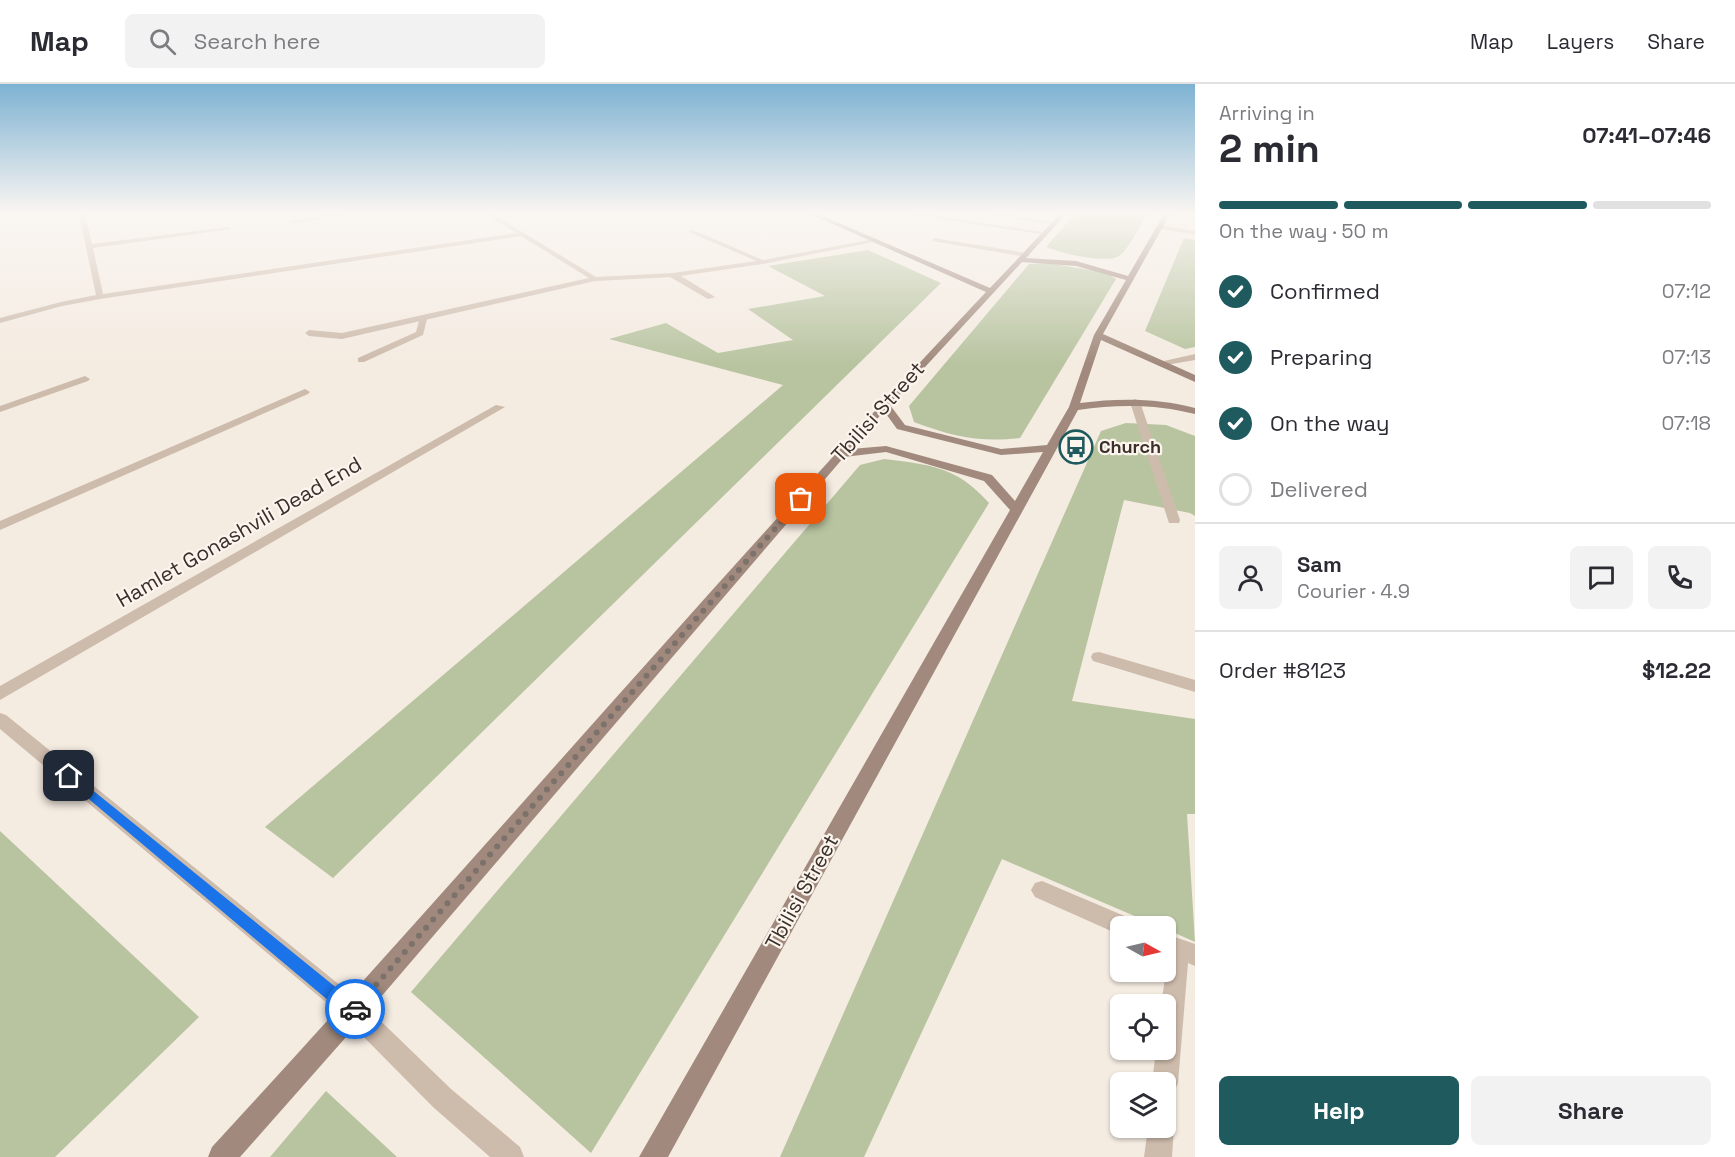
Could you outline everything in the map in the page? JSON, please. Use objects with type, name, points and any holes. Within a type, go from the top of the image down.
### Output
[{"type":"main road","points":[[928,264],[992,292]]},
{"type":"main road","name":"Tbilisi Street","points":[[222,1157],[354,1011],[884,404],[1018,264]]},
{"type":"main road","points":[[1071,264],[1111,271],[1129,279]]},
{"type":"main road","name":"Tbilisi Street","points":[[653,1157],[1074,407],[1098,335],[1136,264]]},
{"type":"main road","points":[[1098,335],[1195,379]]},
{"type":"main road","points":[[1074,407],[1135,402],[1178,406],[1195,411]]},
{"type":"main road","points":[[884,404],[901,427],[1001,452],[1050,448]]},
{"type":"main road","points":[[840,454],[886,449],[988,478],[1016,510]]},
{"type":"street","points":[[94,264],[100,297]]},
{"type":"street","points":[[0,321],[61,304],[100,297],[322,264]]},
{"type":"street","points":[[571,264],[595,279]]},
{"type":"street","points":[[309,333],[342,336],[595,279],[673,275],[749,264]]},
{"type":"street","points":[[673,275],[711,297]]},
{"type":"street","points":[[361,360],[420,333],[423,319]]},
{"type":"street","points":[[1160,363],[1195,357]]},
{"type":"street","points":[[0,409],[85,379]]},
{"type":"street","points":[[0,526],[305,392]]},
{"type":"street","points":[[1135,402],[1174,520]]},
{"type":"street","name":"Hamlet Gonashvili Dead End","points":[[0,694],[500,407]]},
{"type":"street","points":[[1099,657],[1195,686]]},
{"type":"street","points":[[0,719],[354,1011],[442,1098],[510,1157]]},
{"type":"street","points":[[1042,890],[1110,920]]},
{"type":"street","points":[[1166,1072],[1180,950]]},
{"type":"street","points":[[1158,1157],[1160,1138]]},
{"type":"green space","points":[[899,264],[941,283],[333,878],[265,827],[783,385],[609,339],[666,323],[718,353],[793,340],[748,309],[825,296],[768,266]]},
{"type":"green space","points":[[1029,264],[1054,264],[1107,273],[1116,279],[1020,438],[979,439],[941,431],[914,422],[909,406]]},
{"type":"green space","points":[[1173,264],[1195,264],[1195,347],[1185,349],[1145,331]]},
{"type":"green space","points":[[1126,423],[1166,425],[1195,436],[1195,516],[1190,513],[1124,500],[1072,701],[1195,719],[1195,814],[1187,814],[1195,942],[1176,933],[1176,916],[1134,916],[1002,859],[864,1157],[780,1157],[1101,431]]},
{"type":"green space","points":[[884,459],[916,463],[954,474],[989,503],[591,1153],[411,992],[860,465]]},
{"type":"green space","points":[[0,831],[199,1017],[55,1157],[0,1157]]},
{"type":"green space","points":[[326,1091],[397,1157],[270,1157]]},
{"type":"way so far","points":[[355,1009],[801,499]]},
{"type":"place","name":"Church","points":[[1076,447]]},
{"type":"route","points":[[69,776],[354,1011],[355,1009]]}]
